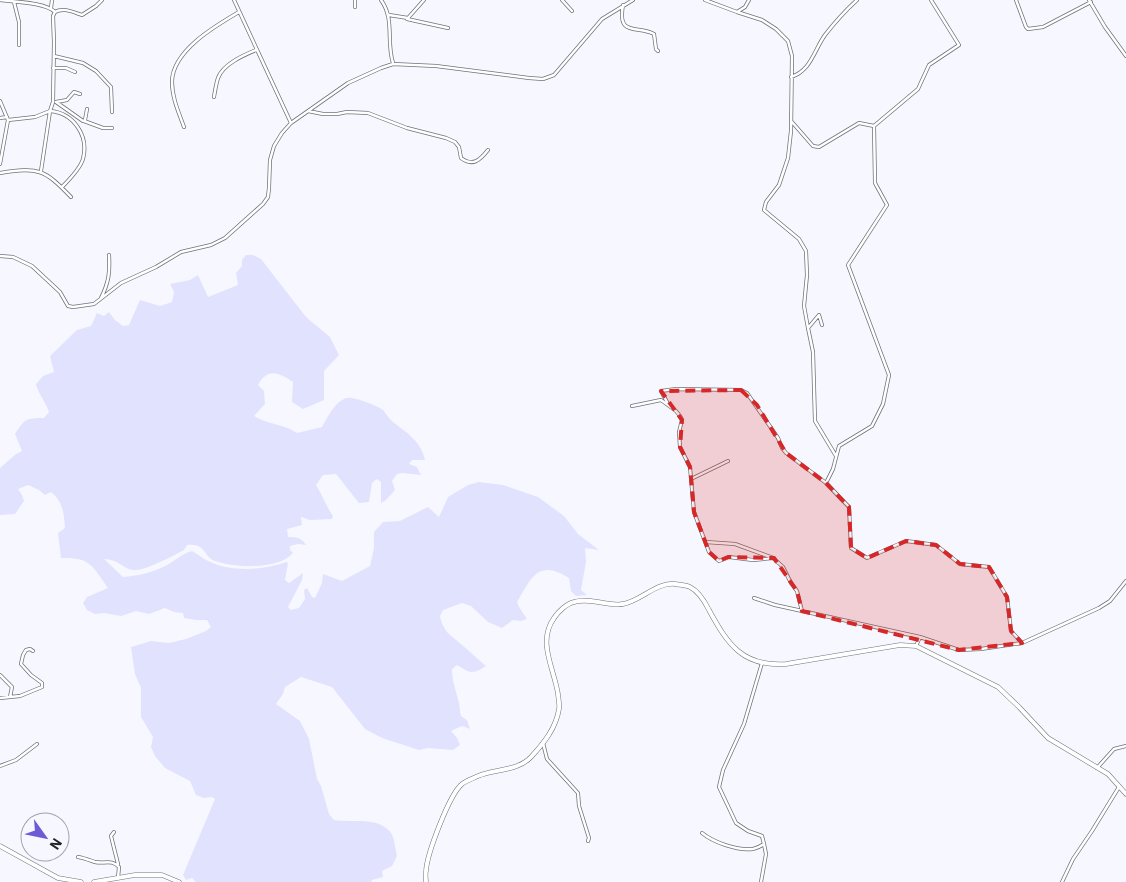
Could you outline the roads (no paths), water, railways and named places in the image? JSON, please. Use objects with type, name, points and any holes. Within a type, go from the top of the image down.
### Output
[{"type":"main road","points":[[426,882],[429,855],[451,798],[462,784],[480,775],[505,770],[526,761],[552,730],[560,708],[556,682],[545,645],[548,626],[558,612],[573,602],[592,600],[622,604],[665,584],[690,587],[704,600],[715,621],[733,647],[749,659],[762,664],[786,664],[900,645],[916,646],[998,687],[1019,706],[1048,738],[1108,774],[1126,794]]},
{"type":"main road","points":[[0,846],[58,878],[71,882],[81,882]]},
{"type":"main road","points":[[94,882],[135,875],[162,876],[179,882]]},
{"type":"street","points":[[0,0],[51,8],[55,12]]},
{"type":"street","points":[[51,8],[52,0]]},
{"type":"street","points":[[55,12],[67,10],[82,15],[102,0]]},
{"type":"street","points":[[234,0],[291,123]]},
{"type":"street","points":[[355,0],[355,7]]},
{"type":"street","points":[[381,0],[387,8],[390,51],[394,64]]},
{"type":"street","points":[[406,18],[424,0]]},
{"type":"street","points":[[562,0],[572,11]]},
{"type":"street","points":[[0,256],[13,257],[32,266],[60,292],[68,306],[73,308],[94,304],[121,283],[156,267],[181,252],[211,245],[225,238],[263,204],[268,197],[270,160],[274,146],[282,133],[291,123],[348,83],[394,64],[436,66],[543,79],[554,74],[602,20],[633,0]]},
{"type":"street","points":[[704,0],[762,20],[786,38],[789,44],[792,56],[790,146],[783,176],[776,191],[766,202],[764,210],[799,239],[806,251],[807,275],[804,306],[813,352],[815,421],[836,457]]},
{"type":"street","points":[[737,12],[745,7],[748,0]]},
{"type":"street","points":[[791,77],[798,75],[807,66],[824,37],[845,11],[857,0]]},
{"type":"street","points":[[874,126],[918,89],[929,64],[959,45],[931,0]]},
{"type":"street","points":[[1016,0],[1028,29],[1042,27],[1090,1],[1105,27],[1126,56]]},
{"type":"street","points":[[14,2],[19,22],[18,45]]},
{"type":"street","points":[[623,5],[622,18],[625,25],[629,28],[654,34],[658,51]]},
{"type":"street","points":[[41,172],[50,111],[54,102],[53,16],[55,12]]},
{"type":"street","points":[[184,127],[174,97],[172,80],[175,67],[181,57],[206,33],[239,12]]},
{"type":"street","points":[[388,15],[448,28]]},
{"type":"street","points":[[214,97],[219,77],[223,71],[236,60],[256,50]]},
{"type":"street","points":[[54,56],[83,63],[96,71],[111,87],[112,112]]},
{"type":"street","points":[[54,68],[66,68],[75,72]]},
{"type":"street","points":[[54,102],[67,100],[74,92],[80,94]]},
{"type":"street","points":[[0,101],[7,119],[0,164]]},
{"type":"street","points":[[54,102],[84,120],[103,128],[112,128]]},
{"type":"street","points":[[84,120],[87,109]]},
{"type":"street","points":[[0,118],[35,117],[50,111],[60,113],[79,127],[83,136],[82,162],[62,187]]},
{"type":"street","points":[[308,111],[336,114],[361,112],[424,134],[446,138],[456,142],[461,158],[467,162],[473,163],[481,160],[488,150]]},
{"type":"street","points":[[791,122],[810,144],[816,148],[860,123],[874,126]]},
{"type":"street","points":[[826,483],[834,469],[839,446],[872,426],[884,404],[889,375],[848,265],[887,205],[875,183],[874,126]]},
{"type":"street","points":[[0,173],[22,170],[41,172],[62,187],[71,197]]},
{"type":"street","points":[[100,299],[107,288],[110,271],[109,255]]},
{"type":"street","points":[[107,288],[112,289]]},
{"type":"street","points":[[808,328],[819,315],[822,325]]},
{"type":"street","points":[[669,405],[661,391],[676,389],[741,390],[747,393],[786,453],[826,483],[849,508],[852,548],[867,558],[906,541],[936,545],[960,564],[989,567],[1007,596],[1011,631],[1022,643]]},
{"type":"street","points":[[632,406],[657,400],[664,402],[679,413],[682,420],[680,447],[690,467],[694,512],[710,554],[719,561],[729,557],[753,560],[773,558]]},
{"type":"street","points":[[691,479],[728,461]]},
{"type":"street","points":[[704,537],[712,541]]},
{"type":"street","points":[[706,542],[735,544],[773,558],[783,567],[797,590],[802,611]]},
{"type":"street","points":[[754,598],[802,611],[920,637],[959,650],[981,649],[1022,643],[1099,608],[1110,601],[1126,581]]},
{"type":"street","points":[[916,646],[920,637]]},
{"type":"street","points":[[0,698],[20,696],[38,690],[43,685],[26,671],[21,664],[26,650],[30,649],[33,651]]},
{"type":"street","points":[[761,882],[766,854],[762,836],[748,831],[736,823],[719,787],[723,770],[744,724],[762,664]]},
{"type":"street","points":[[0,675],[12,687],[10,697]]},
{"type":"street","points":[[543,743],[547,759],[578,793],[579,806],[589,838],[588,841]]},
{"type":"street","points":[[0,766],[16,760],[37,744]]},
{"type":"street","points":[[1097,768],[1114,749],[1126,746]]},
{"type":"street","points":[[1062,882],[1073,859],[1119,786]]},
{"type":"street","points":[[114,832],[111,835],[118,865],[118,878]]},
{"type":"street","points":[[702,833],[714,842],[747,849],[764,844]]},
{"type":"street","points":[[78,857],[96,862],[112,862],[118,865]]}]
